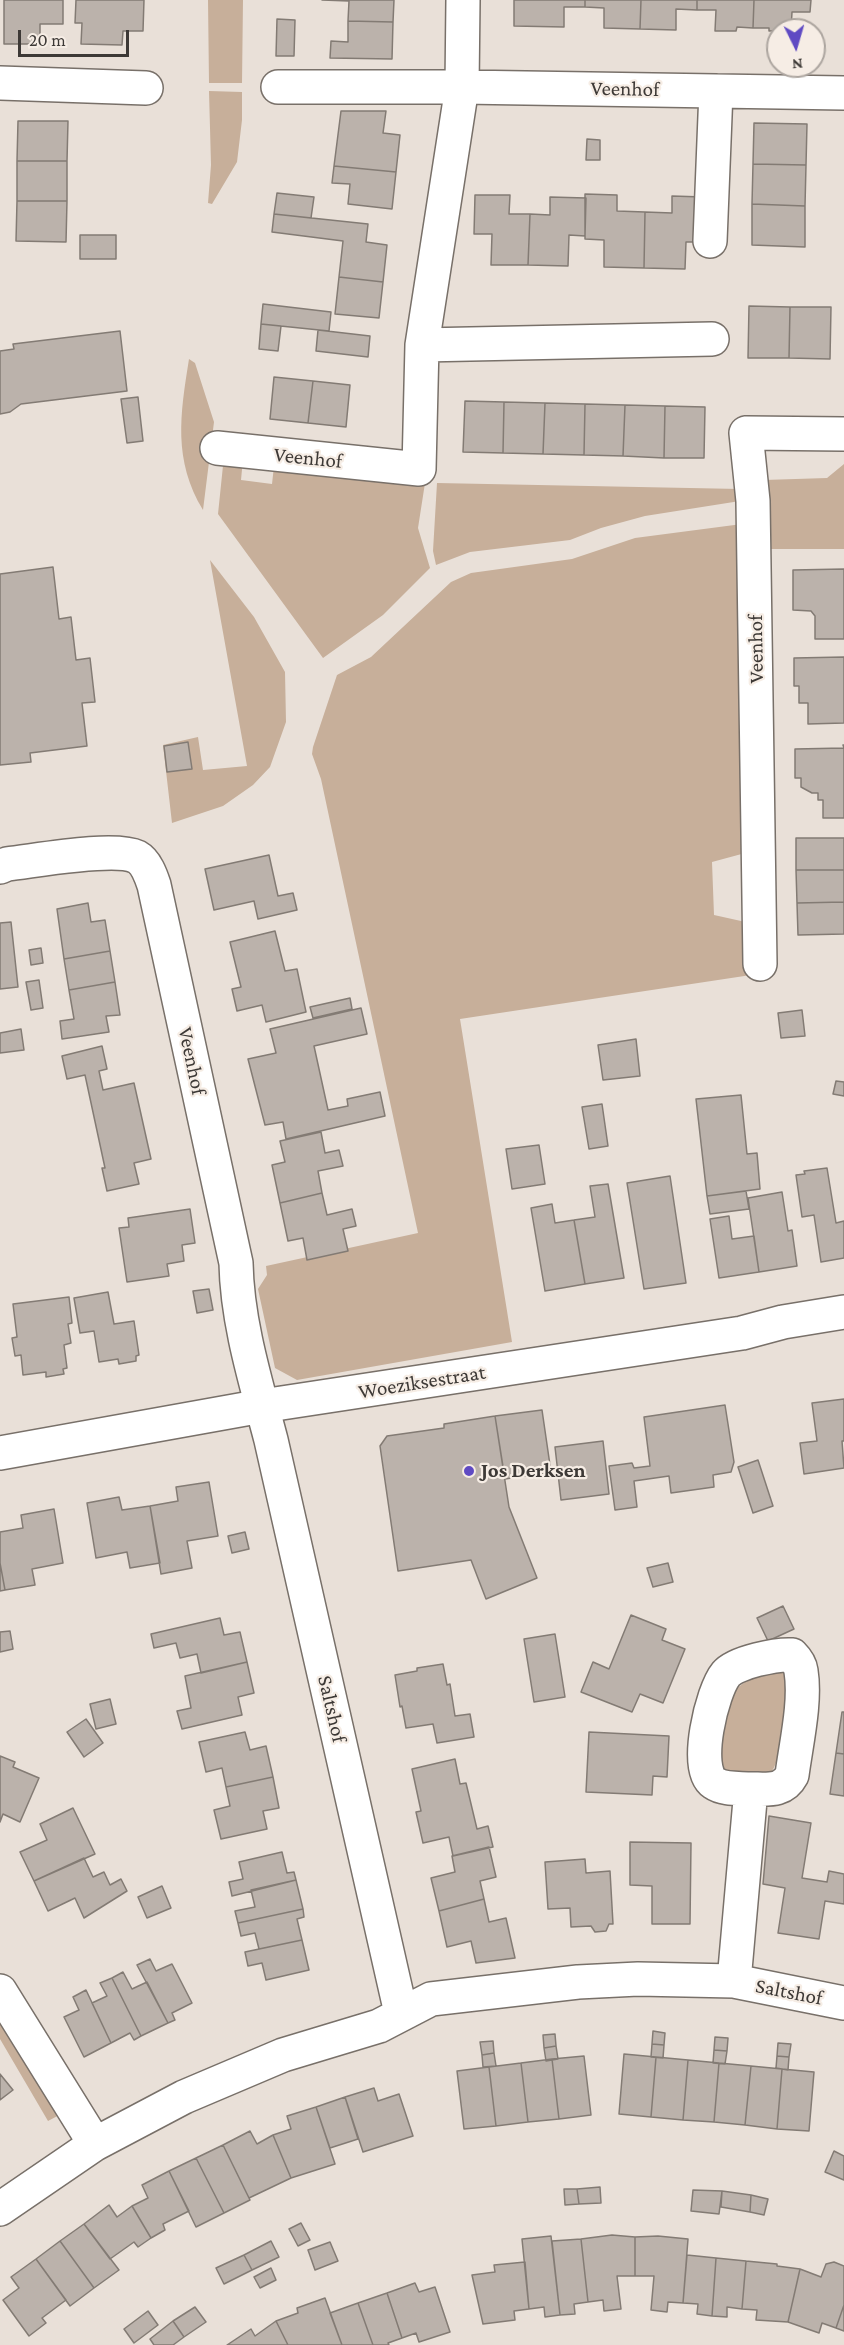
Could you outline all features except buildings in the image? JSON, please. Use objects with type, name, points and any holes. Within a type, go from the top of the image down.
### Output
[{"type":"street","name":"Veenhof","points":[[217,448],[418,469],[422,345],[462,87],[463,0]]},
{"type":"street","points":[[0,84],[146,88]]},
{"type":"street","name":"Veenhof","points":[[278,87],[462,87],[844,93]]},
{"type":"street","points":[[710,241],[716,91]]},
{"type":"street","points":[[422,345],[712,339]]},
{"type":"street","name":"Veenhof","points":[[760,964],[753,501],[746,433],[844,434]]},
{"type":"street","name":"Veenhof","points":[[0,867],[7,864],[104,853],[139,858],[148,870],[154,885],[236,1263],[237,1290],[262,1406]]},
{"type":"street","name":"Woeziksestraat","points":[[0,1453],[262,1406],[742,1334],[783,1322],[844,1312]]},
{"type":"street","name":"Saltshof","points":[[262,1406],[401,2013]]},
{"type":"street","name":"Saltshof","points":[[734,1981],[751,1788]]},
{"type":"street","name":"Saltshof","points":[[0,2209],[95,2144],[184,2097],[283,2055],[379,2026],[431,1999],[578,1982],[638,1979],[734,1981],[844,2003]]},
{"type":"street","points":[[0,1991],[95,2144]]},
{"type":"shaded area","points":[[208,0],[243,0],[242,83],[209,83]]},
{"type":"shaded area","points":[[209,91],[242,92],[242,120],[237,162],[212,204],[208,203],[211,165]]},
{"type":"shaded area","points":[[189,359],[195,363],[214,422],[203,510],[187,473],[181,437],[183,399]]},
{"type":"shaded area","points":[[224,456],[243,459],[241,480],[272,484],[274,466],[425,483],[418,528],[430,568],[383,615],[323,658],[218,514]]},
{"type":"shaded area","points":[[844,464],[844,549],[767,549],[764,480],[827,478]]},
{"type":"shaded area","points":[[437,483],[740,489],[740,501],[645,516],[601,528],[570,540],[470,552],[436,565],[433,551]]},
{"type":"shaded area","points":[[742,524],[749,852],[712,862],[714,915],[750,923],[751,975],[460,1019],[512,1342],[297,1380],[275,1368],[258,1289],[267,1275],[266,1266],[418,1233],[321,779],[312,754],[337,675],[371,657],[451,582],[471,573],[572,559],[635,538]]},
{"type":"shaded area","points":[[210,560],[254,617],[285,672],[286,722],[270,767],[253,785],[223,806],[172,823],[163,745],[198,737],[203,770],[247,766]]},
{"type":"shaded area","points":[[774,1670],[785,1672],[788,1683],[781,1745],[774,1768],[769,1775],[724,1772],[720,1759],[723,1724],[736,1689],[745,1682]]},
{"type":"shaded area","points":[[0,2011],[65,2112],[48,2121],[0,2039]]},
{"type":"place","name":"Jos Derksen","points":[[469,1471]]}]
